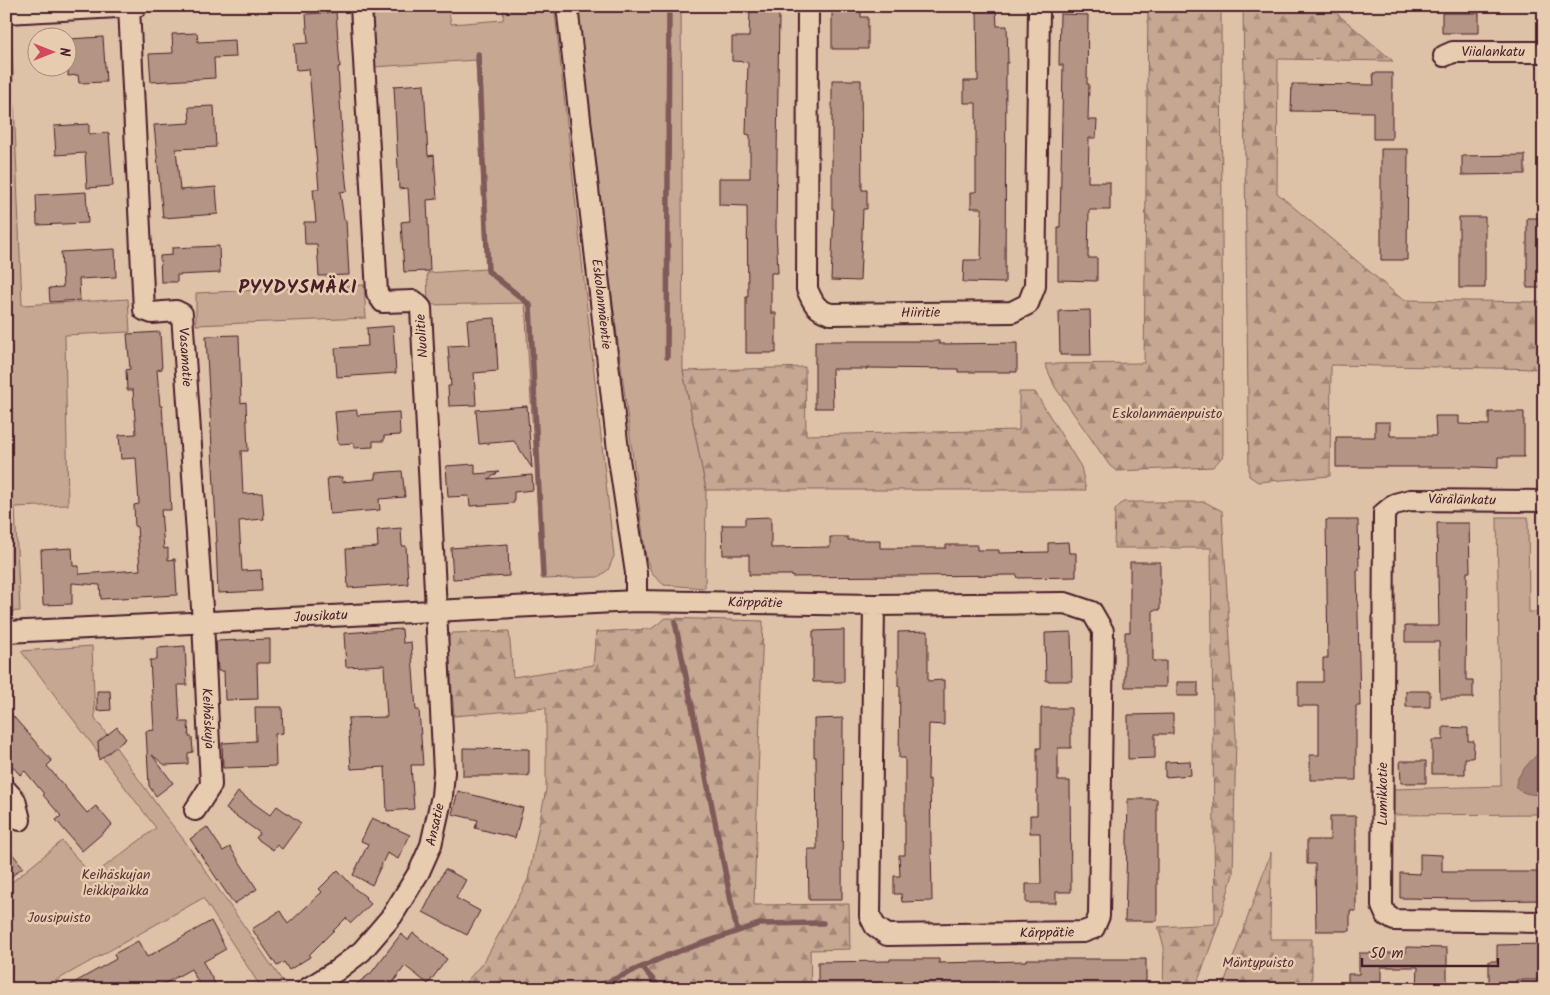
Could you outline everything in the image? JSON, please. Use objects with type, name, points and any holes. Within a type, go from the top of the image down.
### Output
[{"type":"street","points":[[6,13],[137,6]]},
{"type":"street","name":"Nuolitie","points":[[361,6],[378,293],[383,302],[414,301],[421,308],[435,611]]},
{"type":"street","name":"Eskolanmäentie","points":[[567,6],[619,459],[636,573],[636,601]]},
{"type":"street","name":"Hiiritie","points":[[808,6],[807,289],[812,302],[822,311],[831,314],[1012,312],[1028,304],[1035,286],[1039,10],[1037,6]]},
{"type":"street","name":"Vasamatie","points":[[129,7],[144,310],[152,313],[176,311],[182,314],[203,622]]},
{"type":"street","name":"Viialankatu","points":[[1444,56],[1453,52],[1544,52]]},
{"type":"street","name":"Värälänkatu","points":[[1384,513],[1395,504],[1410,500],[1544,501]]},
{"type":"street","name":"Lumikkotie","points":[[1384,513],[1382,906],[1386,915],[1394,920],[1544,922]]},
{"type":"street","name":"Jousikatu","points":[[6,632],[636,601]]},
{"type":"street","name":"Kärppätie","points":[[636,601],[874,605],[1065,603],[1092,612],[1103,630],[1099,916],[1094,928],[1083,932],[888,935],[875,926],[870,916],[874,605]]},
{"type":"street","name":"Ansatie","points":[[307,989],[336,971],[362,951],[379,932],[392,916],[419,872],[431,845],[442,796],[444,772],[435,611]]},
{"type":"street","name":"Keihäskuja","points":[[195,810],[211,784],[203,622]]},
{"type":"street","points":[[6,790],[15,800],[20,820]]},
{"type":"green space","points":[[383,6],[448,6],[451,24],[503,20],[504,6],[552,6],[555,13],[614,556],[608,570],[598,577],[542,579],[525,303],[428,305],[427,273],[486,269],[476,60],[374,67],[372,25],[377,10]]},
{"type":"green space","points":[[584,6],[681,6],[683,371],[706,490],[705,588],[664,585],[652,574],[646,558],[578,35],[580,11]]},
{"type":"green space","name":"Eskolanmäenpuisto","points":[[1148,6],[1221,6],[1223,456],[1213,467],[1117,471],[1110,466],[1055,387],[1045,364],[1144,363]]},
{"type":"green space","points":[[1243,6],[1328,6],[1393,61],[1278,59],[1277,193],[1403,300],[1544,302],[1544,369],[1331,365],[1330,476],[1258,482],[1249,476]]},
{"type":"green space","points":[[6,23],[11,23],[22,305],[128,299],[130,332],[65,335],[68,505],[15,507],[20,611],[6,612]]},
{"type":"green space","points":[[364,285],[366,318],[196,325],[196,293]]},
{"type":"green space","points":[[805,367],[806,435],[1019,430],[1019,392],[1035,392],[1081,467],[1086,490],[706,490],[683,371]]},
{"type":"green space","points":[[1123,502],[1205,502],[1222,511],[1236,736],[1233,874],[1219,923],[1195,989],[1163,989],[1164,947],[1158,927],[1215,924],[1211,548],[1114,548],[1115,510]]},
{"type":"green space","points":[[1497,517],[1528,517],[1529,612],[1544,612],[1544,814],[1392,815],[1393,789],[1501,786]]},
{"type":"green space","points":[[666,618],[763,621],[754,905],[849,904],[850,949],[810,950],[811,989],[460,989],[485,960],[528,880],[546,789],[546,708],[454,716],[448,637],[453,633],[509,631],[513,677],[593,665],[596,632],[651,629]]},
{"type":"green space","name":"Jousipuisto","points":[[92,646],[95,718],[184,840],[286,986],[280,989],[262,989],[203,898],[41,989],[6,989],[6,887],[62,841],[92,876],[156,828],[21,651]]},
{"type":"green space","name":"Mäntypuisto","points":[[1271,852],[1270,939],[1312,939],[1312,989],[1222,989]]},
{"type":"shaded area","points":[[1544,748],[1544,795],[1522,792],[1516,788],[1518,778],[1526,766]]},
{"type":"building","points":[[977,10],[996,10],[997,26],[1007,26],[1005,283],[963,282],[964,260],[981,260],[982,208],[971,208],[971,192],[976,192],[976,103],[964,103],[964,81],[978,81]]},
{"type":"building","points":[[750,11],[779,12],[776,227],[778,273],[771,273],[771,313],[776,313],[776,353],[746,353],[746,297],[748,297],[747,206],[719,205],[719,178],[750,178],[750,135],[746,134],[748,62],[732,61],[732,37],[749,37]]},
{"type":"building","points":[[832,11],[861,11],[861,17],[868,17],[868,49],[832,49]]},
{"type":"building","points":[[336,12],[340,67],[338,67],[341,133],[347,191],[340,192],[344,220],[346,220],[349,275],[319,276],[317,244],[305,244],[304,222],[316,222],[313,189],[319,189],[309,69],[296,70],[294,44],[308,43],[306,14]]},
{"type":"building","points":[[1442,13],[1479,13],[1479,33],[1442,33]]},
{"type":"building","points":[[1060,14],[1088,15],[1088,120],[1097,120],[1096,138],[1089,138],[1088,182],[1110,182],[1110,210],[1089,210],[1088,258],[1097,258],[1097,281],[1058,280],[1063,65],[1059,65]]},
{"type":"building","points":[[197,33],[198,42],[235,40],[236,57],[214,58],[215,78],[151,82],[149,54],[173,53],[172,34]]},
{"type":"building","points":[[103,37],[106,82],[79,83],[78,38]]},
{"type":"building","points":[[1373,73],[1392,73],[1392,139],[1373,139],[1373,112],[1291,111],[1292,84],[1374,85]]},
{"type":"building","points":[[832,80],[861,80],[862,190],[867,190],[867,209],[863,209],[860,281],[831,280],[834,209],[832,209]]},
{"type":"building","points":[[424,84],[428,156],[434,155],[437,199],[427,200],[430,271],[404,272],[401,222],[410,221],[408,188],[399,189],[394,86]]},
{"type":"building","points":[[214,106],[216,147],[176,149],[180,190],[216,187],[218,214],[163,218],[154,125],[190,123],[189,107]]},
{"type":"building","points":[[89,124],[89,134],[109,133],[113,186],[87,188],[85,153],[56,155],[54,126]]},
{"type":"building","points":[[1381,149],[1408,149],[1407,260],[1381,260]]},
{"type":"building","points":[[1525,155],[1525,174],[1462,175],[1462,156]]},
{"type":"building","points":[[86,192],[88,223],[37,225],[36,195]]},
{"type":"building","points":[[1459,217],[1485,217],[1485,288],[1459,288]]},
{"type":"building","points":[[1527,218],[1544,218],[1544,288],[1527,288]]},
{"type":"building","points":[[219,246],[220,273],[177,275],[177,282],[161,282],[160,256],[172,255],[172,248]]},
{"type":"building","points":[[115,249],[116,277],[79,279],[80,300],[50,302],[49,288],[63,287],[61,252]]},
{"type":"building","points":[[1090,310],[1091,355],[1060,355],[1059,311]]},
{"type":"building","points":[[495,318],[498,371],[474,373],[476,405],[449,406],[448,386],[451,386],[448,346],[469,345],[467,320]]},
{"type":"building","points":[[393,326],[396,373],[337,377],[335,348],[368,346],[367,328]]},
{"type":"building","points":[[160,332],[162,369],[157,370],[160,406],[162,406],[167,474],[169,474],[171,510],[161,510],[164,549],[168,548],[168,560],[175,559],[177,595],[101,599],[100,585],[72,583],[72,604],[43,605],[41,550],[72,548],[73,566],[79,566],[79,574],[140,570],[134,505],[139,504],[136,458],[121,459],[119,435],[136,434],[133,390],[127,390],[126,370],[130,369],[127,334]]},
{"type":"building","points":[[239,335],[241,403],[246,402],[248,451],[241,451],[243,494],[262,493],[264,519],[239,521],[242,571],[261,570],[262,591],[218,593],[206,336]]},
{"type":"building","points":[[815,341],[939,341],[939,344],[1017,343],[1017,372],[958,372],[958,369],[832,369],[833,408],[815,408]]},
{"type":"building","points":[[527,406],[532,468],[514,441],[479,444],[476,410]]},
{"type":"building","points":[[357,410],[357,415],[399,412],[400,435],[384,436],[384,441],[373,441],[373,447],[354,448],[354,443],[338,444],[335,412]]},
{"type":"building","points":[[1489,412],[1524,412],[1524,457],[1498,457],[1498,468],[1336,467],[1336,437],[1375,437],[1375,422],[1390,422],[1390,436],[1436,436],[1435,416],[1459,416],[1459,424],[1489,425]]},
{"type":"building","points":[[475,464],[475,474],[499,472],[488,479],[532,475],[533,490],[514,492],[514,503],[470,506],[469,496],[448,497],[446,466]]},
{"type":"building","points":[[402,471],[405,497],[379,499],[380,510],[330,514],[327,478],[342,477],[342,482],[376,479],[375,473]]},
{"type":"building","points":[[771,517],[771,548],[830,547],[830,537],[848,537],[848,540],[880,540],[880,548],[946,548],[946,545],[977,545],[977,550],[999,550],[999,553],[1048,552],[1048,543],[1068,542],[1069,553],[1076,553],[1076,577],[1018,578],[1017,575],[792,577],[792,575],[749,575],[749,555],[723,555],[722,525],[745,525],[745,518]]},
{"type":"building","points":[[1326,520],[1358,520],[1359,570],[1357,570],[1360,706],[1356,706],[1356,780],[1310,780],[1310,755],[1319,755],[1319,706],[1298,706],[1298,682],[1323,682],[1323,658],[1328,658]]},
{"type":"building","points":[[1437,523],[1469,523],[1470,572],[1467,572],[1466,680],[1473,680],[1473,698],[1440,698],[1439,642],[1405,642],[1405,626],[1439,626]]},
{"type":"building","points":[[401,528],[402,546],[406,546],[408,584],[348,588],[346,549],[378,547],[377,530]]},
{"type":"building","points":[[508,544],[509,576],[453,579],[451,548]]},
{"type":"building","points":[[1130,562],[1160,562],[1160,610],[1153,610],[1153,661],[1166,661],[1166,687],[1125,687],[1125,632],[1130,632]]},
{"type":"building","points":[[402,629],[403,643],[411,642],[416,710],[419,710],[423,765],[411,765],[414,809],[387,811],[385,767],[351,769],[348,718],[387,717],[384,665],[346,667],[344,633]]},
{"type":"building","points":[[844,630],[844,682],[813,682],[813,631]]},
{"type":"building","points":[[928,631],[928,681],[944,680],[944,725],[929,724],[928,780],[930,779],[932,901],[902,902],[901,894],[894,894],[894,876],[900,876],[899,855],[905,855],[905,758],[899,758],[900,686],[898,686],[898,632]]},
{"type":"building","points":[[1071,632],[1072,681],[1046,681],[1045,633]]},
{"type":"building","points":[[270,639],[270,663],[257,663],[258,699],[225,700],[224,671],[218,671],[216,641]]},
{"type":"building","points":[[185,646],[187,685],[178,685],[180,722],[188,722],[193,752],[188,753],[188,764],[165,765],[152,755],[173,783],[156,796],[149,786],[146,731],[154,730],[150,660],[157,660],[157,648]]},
{"type":"building","points":[[1177,682],[1198,682],[1198,696],[1177,696]]},
{"type":"building","points":[[97,691],[110,691],[111,710],[97,711]]},
{"type":"building","points":[[1406,691],[1430,691],[1430,707],[1406,707]]},
{"type":"building","points":[[255,707],[282,707],[283,733],[275,734],[276,766],[223,768],[222,743],[256,741]]},
{"type":"building","points":[[6,708],[52,761],[47,766],[87,813],[96,806],[112,825],[82,851],[56,820],[61,816],[25,771],[20,775],[6,759]]},
{"type":"building","points":[[1041,708],[1071,708],[1071,748],[1058,748],[1058,781],[1070,781],[1071,892],[1056,892],[1056,903],[1026,903],[1026,884],[1041,884],[1040,833],[1030,833],[1030,815],[1037,815],[1037,748],[1041,748]]},
{"type":"building","points":[[1173,714],[1173,734],[1155,734],[1155,758],[1128,759],[1128,715]]},
{"type":"building","points":[[843,718],[842,900],[809,900],[808,849],[817,849],[814,719]]},
{"type":"building","points":[[117,727],[126,739],[99,760],[98,742]]},
{"type":"building","points":[[1443,727],[1468,728],[1468,741],[1474,741],[1473,758],[1465,758],[1465,774],[1432,774],[1432,740],[1443,740]]},
{"type":"building","points":[[463,748],[529,749],[529,776],[463,776]]},
{"type":"building","points":[[1190,761],[1191,775],[1165,777],[1165,762]]},
{"type":"building","points":[[1400,761],[1426,761],[1426,783],[1401,783]]},
{"type":"building","points":[[458,791],[523,808],[515,838],[475,828],[478,820],[452,814]]},
{"type":"building","points":[[238,792],[270,815],[277,806],[301,823],[282,849],[277,845],[273,850],[256,838],[260,833],[226,809]]},
{"type":"building","points":[[1128,799],[1157,799],[1157,921],[1125,921]]},
{"type":"building","points":[[1330,816],[1356,816],[1356,911],[1350,911],[1350,931],[1316,931],[1315,864],[1307,864],[1307,840],[1330,840]]},
{"type":"building","points":[[372,818],[410,835],[398,859],[387,853],[372,885],[353,875],[368,844],[361,841]]},
{"type":"building","points":[[207,827],[223,851],[230,847],[257,889],[234,904],[190,839]]},
{"type":"building","points":[[6,846],[23,867],[6,881]]},
{"type":"building","points":[[1420,854],[1442,855],[1442,872],[1544,872],[1544,900],[1469,901],[1469,899],[1400,898],[1400,873],[1420,874]]},
{"type":"building","points":[[445,869],[466,880],[456,898],[480,911],[467,935],[423,912]]},
{"type":"building","points":[[338,870],[371,904],[351,923],[346,918],[309,955],[310,957],[289,970],[284,962],[277,966],[252,929],[280,911],[288,924],[322,892],[319,889]]},
{"type":"building","points":[[211,921],[226,949],[203,962],[218,989],[202,989],[191,969],[155,989],[63,989],[116,959],[114,954],[138,941],[147,957]]},
{"type":"building","points":[[413,933],[447,959],[428,984],[405,966],[388,989],[350,989],[371,973],[401,934],[408,940]]},
{"type":"building","points":[[1544,944],[1544,980],[1516,980],[1516,989],[1489,989],[1489,961],[1497,961],[1497,945]]},
{"type":"building","points":[[1406,947],[1447,948],[1447,989],[1417,989],[1418,967],[1381,967],[1381,989],[1348,989],[1348,974],[1359,974],[1359,953],[1406,953]]},
{"type":"building","points":[[890,959],[939,959],[939,963],[1026,961],[1026,959],[1146,959],[1146,989],[1097,987],[993,989],[993,987],[910,989],[910,984],[868,984],[868,989],[818,988],[818,962],[890,961]]},
{"type":"waterway","points":[[667,357],[669,6]]},
{"type":"waterway","points":[[478,54],[488,271],[530,305],[543,576]]},
{"type":"waterway","points":[[675,622],[737,931]]},
{"type":"waterway","points":[[592,989],[671,954],[759,924],[823,923]]},
{"type":"waterway","points":[[642,967],[661,989]]},
{"type":"district","name":"PYYDYSMÄKI","points":[[298,288]]},
{"type":"park label","name":"Keihäskujan leikkipaikka","points":[[116,884]]}]
